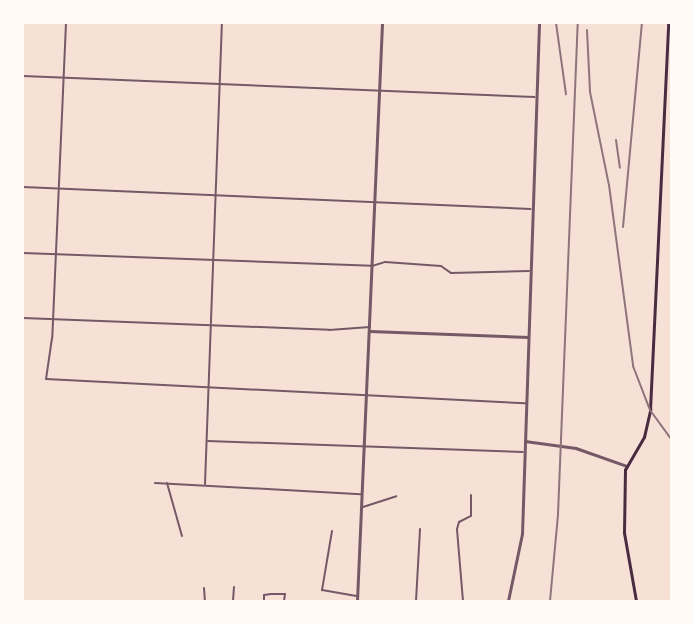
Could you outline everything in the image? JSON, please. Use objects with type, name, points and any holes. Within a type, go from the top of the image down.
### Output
[{"type":"main road","points":[[636,601],[624,533],[627,466],[649,421],[668,23]]},
{"type":"street","points":[[66,23],[51,359],[44,374],[50,382],[210,385],[526,403]]},
{"type":"street","points":[[205,484],[222,23]]},
{"type":"street","points":[[332,531],[322,590],[357,599],[382,23]]},
{"type":"street","points":[[508,601],[522,534],[539,23]]},
{"type":"street","points":[[23,76],[536,97]]},
{"type":"street","points":[[664,113],[671,113]]},
{"type":"street","points":[[23,187],[532,209]]},
{"type":"street","points":[[23,253],[56,252],[372,267],[385,262],[441,266],[452,273],[530,271]]},
{"type":"street","points":[[23,318],[528,337]]},
{"type":"street","points":[[208,441],[364,444],[524,452]]},
{"type":"street","points":[[525,441],[561,445],[627,466]]},
{"type":"street","points":[[166,482],[182,536]]},
{"type":"street","points":[[155,483],[362,494]]},
{"type":"street","points":[[463,601],[457,529],[459,522],[471,516],[471,495]]},
{"type":"street","points":[[362,507],[396,496]]},
{"type":"street","points":[[416,601],[420,529]]},
{"type":"street","points":[[233,601],[234,587]]},
{"type":"street","points":[[204,588],[205,601]]},
{"type":"street","points":[[264,601],[264,595],[285,594],[284,601]]},
{"type":"railway","points":[[556,23],[566,94]]},
{"type":"railway","points":[[550,601],[558,514],[578,23]]},
{"type":"railway","points":[[623,227],[642,23]]},
{"type":"railway","points":[[587,30],[590,92],[609,185],[633,366],[650,410],[671,439]]},
{"type":"railway","points":[[616,140],[620,168]]}]
